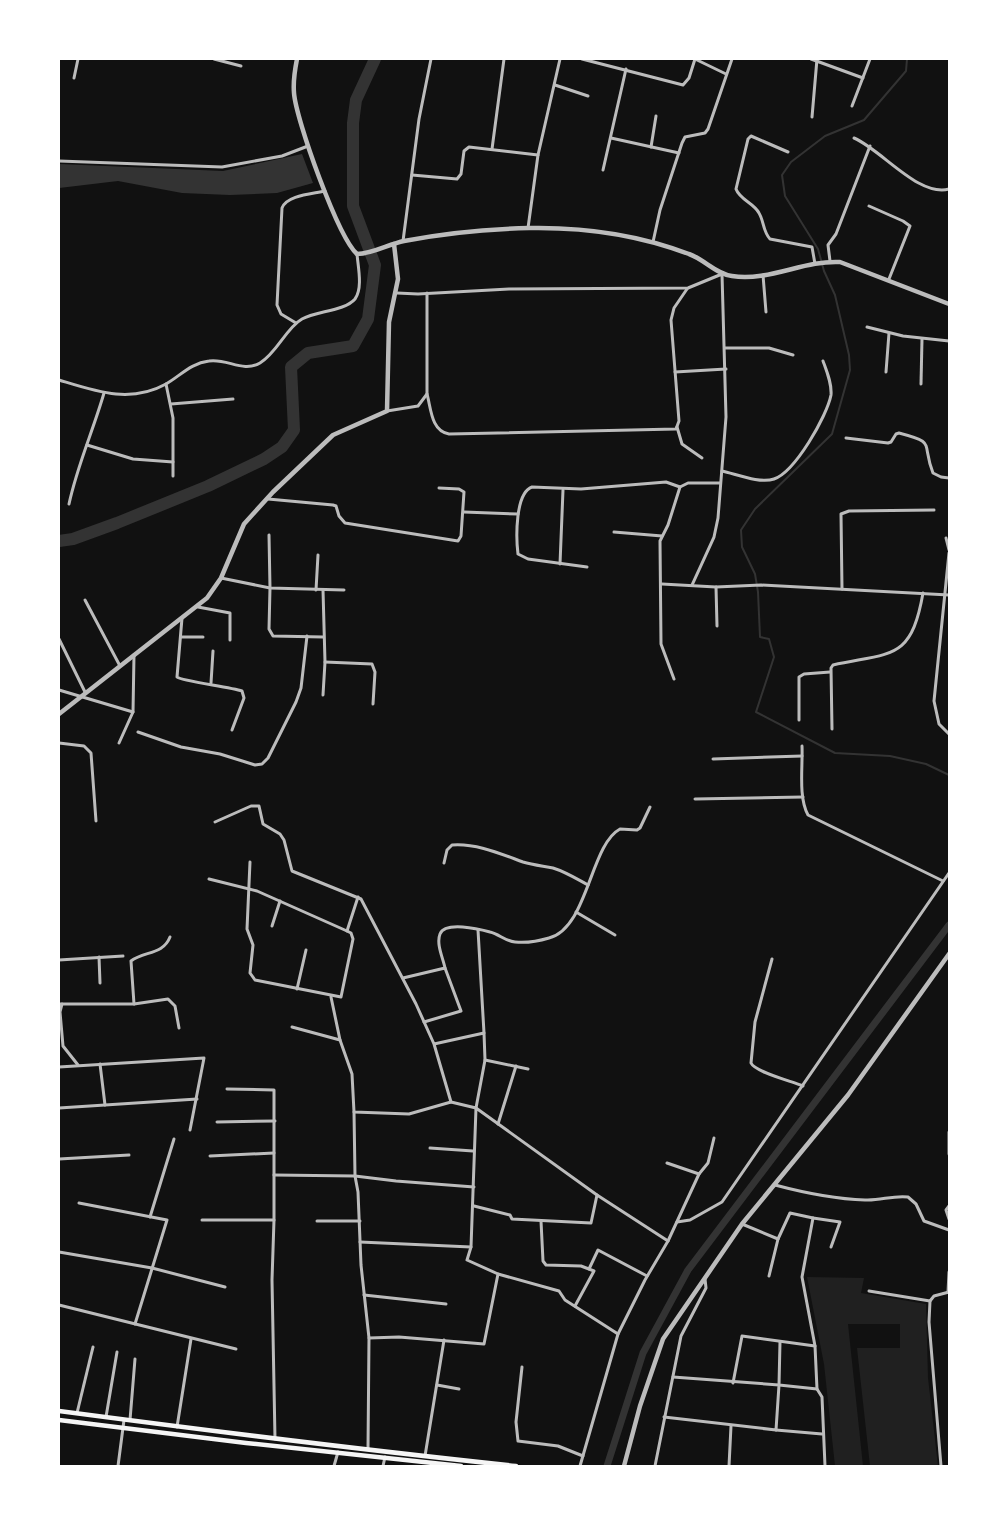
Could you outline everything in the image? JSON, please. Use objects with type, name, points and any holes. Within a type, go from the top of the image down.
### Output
[{"type":"main road","points":[[59,1411],[275,1440],[368,1448],[516,1466]]},
{"type":"main road","points":[[59,1420],[461,1466]]},
{"type":"main road","points":[[377,1450],[377,1456]]},
{"type":"street","points":[[74,78],[78,59]]},
{"type":"street","points":[[214,59],[241,66]]},
{"type":"street","points":[[297,59],[294,93],[310,149],[340,229],[349,246],[359,254]]},
{"type":"street","points":[[403,241],[419,119],[431,59]]},
{"type":"street","points":[[492,149],[504,59]]},
{"type":"street","points":[[528,228],[538,155],[560,59]]},
{"type":"street","points":[[582,59],[683,85],[689,78],[695,59],[726,74]]},
{"type":"street","points":[[653,242],[660,210],[685,137],[705,133],[708,129],[732,59]]},
{"type":"street","points":[[811,59],[863,78]]},
{"type":"street","points":[[852,106],[870,59]]},
{"type":"street","points":[[812,117],[817,60]]},
{"type":"street","points":[[603,170],[626,69]]},
{"type":"street","points":[[555,85],[588,96]]},
{"type":"street","points":[[651,147],[656,116]]},
{"type":"street","points":[[788,152],[750,136],[736,189],[740,196],[759,212],[767,236],[770,239],[812,247],[817,265]]},
{"type":"street","points":[[611,138],[679,153]]},
{"type":"street","points":[[854,138],[870,146],[908,178],[922,185],[944,190],[949,189]]},
{"type":"street","points":[[828,262],[828,245],[836,234],[870,146]]},
{"type":"street","points":[[412,175],[458,179],[461,174],[466,148],[492,149],[538,155]]},
{"type":"street","points":[[59,161],[222,167],[310,149]]},
{"type":"street","points":[[296,323],[281,314],[277,305],[282,208],[287,201],[292,199],[326,191]]},
{"type":"street","points":[[869,206],[910,226],[888,279]]},
{"type":"street","points":[[359,254],[403,241],[444,235],[528,228],[570,229],[653,242],[690,254],[722,274],[733,277],[763,274],[828,262],[840,262],[949,304]]},
{"type":"street","points":[[387,411],[389,322],[398,279],[394,244]]},
{"type":"street","points":[[59,380],[104,393],[133,395],[146,393],[166,384],[195,364],[207,361],[225,362],[244,368],[254,366],[262,362],[272,352],[296,323],[304,318],[346,306],[354,300],[358,286],[359,254]]},
{"type":"street","points":[[396,293],[509,289],[688,288],[722,274]]},
{"type":"street","points":[[692,586],[714,537],[718,518],[726,417],[722,274]]},
{"type":"street","points":[[763,274],[766,312]]},
{"type":"street","points":[[688,288],[672,313],[679,421],[677,427],[682,444],[702,458]]},
{"type":"street","points":[[428,293],[427,394],[438,431],[449,434],[670,431],[677,427]]},
{"type":"street","points":[[867,327],[889,333],[949,341]]},
{"type":"street","points":[[886,372],[889,333]]},
{"type":"street","points":[[920,384],[922,338]]},
{"type":"street","points":[[725,348],[769,348],[793,355]]},
{"type":"street","points":[[722,471],[770,480],[780,476],[808,446],[820,427],[830,395],[831,388],[823,361]]},
{"type":"street","points":[[675,372],[726,369]]},
{"type":"street","points":[[166,384],[171,404],[174,476]]},
{"type":"street","points":[[69,504],[76,471],[87,445],[104,393]]},
{"type":"street","points":[[59,714],[78,696],[198,608],[221,578],[244,524],[318,447],[333,435],[387,411],[418,406],[427,394]]},
{"type":"street","points":[[171,404],[233,399]]},
{"type":"street","points":[[846,438],[888,443],[899,433],[922,439],[926,442],[932,473],[949,478]]},
{"type":"street","points":[[87,445],[133,459],[173,462]]},
{"type":"street","points":[[587,567],[528,559],[518,554],[518,514],[523,494],[528,489],[564,489],[666,482],[680,487]]},
{"type":"street","points":[[674,679],[661,644],[659,625],[662,584],[662,536],[668,525],[680,487],[688,483],[720,483]]},
{"type":"street","points":[[267,499],[333,505],[336,506],[339,516],[345,523],[453,542],[460,539],[464,496],[462,490],[439,488]]},
{"type":"street","points":[[560,564],[564,489]]},
{"type":"street","points":[[842,589],[841,514],[849,511],[934,510]]},
{"type":"street","points":[[464,512],[518,514]]},
{"type":"street","points":[[614,532],[662,536]]},
{"type":"street","points":[[270,535],[270,633],[274,636],[323,637]]},
{"type":"street","points":[[946,538],[949,552],[934,701],[940,724],[949,734]]},
{"type":"street","points":[[316,590],[318,555]]},
{"type":"street","points":[[221,578],[270,588],[344,590]]},
{"type":"street","points":[[662,584],[716,587],[762,585],[949,594]]},
{"type":"street","points":[[716,587],[717,626]]},
{"type":"street","points":[[323,590],[325,662],[323,695]]},
{"type":"street","points":[[832,729],[830,672],[833,665],[892,654],[903,647],[917,624],[923,593]]},
{"type":"street","points":[[85,600],[120,666]]},
{"type":"street","points":[[198,608],[230,613],[230,640]]},
{"type":"street","points":[[182,618],[177,677],[182,681],[211,683],[237,689],[244,694],[232,730]]},
{"type":"street","points":[[138,732],[180,747],[220,754],[255,765],[262,764],[268,758],[301,688],[307,636]]},
{"type":"street","points":[[180,637],[203,638]]},
{"type":"street","points":[[59,639],[85,692]]},
{"type":"street","points":[[211,683],[213,651]]},
{"type":"street","points":[[119,743],[133,712],[134,655]]},
{"type":"street","points":[[325,662],[372,664],[375,672],[373,704]]},
{"type":"street","points":[[799,720],[799,677],[804,674],[830,672]]},
{"type":"street","points":[[59,690],[69,691],[78,696],[133,712]]},
{"type":"street","points":[[59,743],[84,746],[91,754],[96,821]]},
{"type":"street","points":[[802,746],[804,808],[814,820],[943,881]]},
{"type":"street","points":[[713,759],[802,756]]},
{"type":"street","points":[[695,799],[803,798]]},
{"type":"street","points":[[215,822],[251,806],[259,806],[263,824],[280,834],[284,840],[292,871],[358,897],[363,902],[403,978],[434,1044],[451,1102]]},
{"type":"street","points":[[424,1022],[461,1011],[445,968],[440,948],[440,933],[450,926],[491,932],[513,942],[549,938],[563,930],[576,912],[611,837],[620,829],[637,830],[650,807]]},
{"type":"street","points":[[444,863],[447,850],[452,845],[476,847],[490,852],[506,854],[530,864],[554,868],[588,886]]},
{"type":"street","points":[[209,879],[248,889],[280,901],[351,933],[353,939],[342,995],[338,998],[255,980],[251,977],[254,950],[247,929],[248,889],[250,862]]},
{"type":"street","points":[[677,1222],[690,1220],[722,1202],[949,872]]},
{"type":"street","points":[[347,931],[358,897]]},
{"type":"street","points":[[272,926],[280,901]]},
{"type":"street","points":[[576,912],[615,935]]},
{"type":"street","points":[[478,930],[485,1060],[476,1108],[473,1151],[474,1206],[471,1247],[467,1260],[498,1274],[559,1291],[565,1300],[618,1334]]},
{"type":"street","points":[[134,1004],[131,961],[137,956],[161,949],[168,944],[170,937]]},
{"type":"street","points":[[297,989],[306,950]]},
{"type":"street","points":[[624,1466],[640,1406],[662,1340],[742,1224],[848,1095],[949,954]]},
{"type":"street","points":[[59,960],[123,956]]},
{"type":"street","points":[[99,958],[100,983]]},
{"type":"street","points":[[772,959],[755,1022],[751,1063],[753,1068],[759,1071],[778,1075],[803,1086]]},
{"type":"street","points":[[403,978],[445,968]]},
{"type":"street","points":[[331,996],[340,1040],[352,1074],[355,1176],[369,1338],[368,1448]]},
{"type":"street","points":[[78,1066],[63,1046],[60,1004],[134,1004],[162,999],[172,1001],[175,1006],[179,1028]]},
{"type":"street","points":[[292,1027],[340,1040]]},
{"type":"street","points":[[434,1044],[484,1033]]},
{"type":"street","points":[[59,1067],[204,1058],[190,1130]]},
{"type":"street","points":[[485,1060],[528,1069]]},
{"type":"street","points":[[100,1064],[105,1105]]},
{"type":"street","points":[[498,1124],[516,1066]]},
{"type":"street","points":[[227,1089],[274,1090],[272,1280],[275,1440]]},
{"type":"street","points":[[59,1108],[197,1099]]},
{"type":"street","points":[[354,1112],[409,1114],[451,1102],[476,1108],[597,1195],[668,1241]]},
{"type":"street","points":[[217,1122],[275,1121]]},
{"type":"street","points":[[949,1132],[949,1154]]},
{"type":"street","points":[[580,1466],[618,1334],[647,1276],[668,1241],[700,1174],[708,1163],[714,1138]]},
{"type":"street","points":[[150,1217],[174,1139]]},
{"type":"street","points":[[430,1148],[473,1151]]},
{"type":"street","points":[[210,1156],[274,1154]]},
{"type":"street","points":[[59,1159],[130,1155]]},
{"type":"street","points":[[667,1163],[700,1174]]},
{"type":"street","points":[[274,1175],[355,1176],[396,1181],[474,1186]]},
{"type":"street","points":[[775,1186],[815,1196],[865,1200],[884,1197],[908,1197],[916,1204],[924,1221],[949,1230]]},
{"type":"street","points":[[474,1206],[510,1215],[512,1219],[591,1224],[597,1195]]},
{"type":"street","points":[[79,1204],[168,1220],[135,1324]]},
{"type":"street","points":[[949,1207],[946,1210],[949,1219]]},
{"type":"street","points":[[769,1276],[778,1240],[790,1213],[840,1222],[831,1247]]},
{"type":"street","points":[[813,1218],[802,1277],[816,1346],[817,1389],[822,1397],[822,1434],[825,1466]]},
{"type":"street","points":[[202,1220],[274,1220]]},
{"type":"street","points":[[317,1221],[360,1221]]},
{"type":"street","points":[[541,1221],[543,1262],[546,1265],[581,1266],[594,1272],[575,1306]]},
{"type":"street","points":[[742,1224],[778,1240]]},
{"type":"street","points":[[360,1242],[471,1247]]},
{"type":"street","points":[[589,1269],[598,1250],[647,1276]]},
{"type":"street","points":[[59,1252],[152,1268],[225,1287]]},
{"type":"street","points":[[941,1466],[929,1322],[930,1301],[934,1296],[949,1292],[949,1272]]},
{"type":"street","points":[[369,1338],[444,1340],[484,1344],[498,1274]]},
{"type":"street","points":[[655,1466],[681,1336],[707,1286],[704,1278]]},
{"type":"street","points":[[869,1291],[930,1301]]},
{"type":"street","points":[[364,1295],[446,1304]]},
{"type":"street","points":[[59,1305],[236,1349]]},
{"type":"street","points":[[733,1382],[742,1336],[816,1346]]},
{"type":"street","points":[[177,1427],[191,1339]]},
{"type":"street","points":[[425,1456],[444,1340]]},
{"type":"street","points":[[776,1430],[780,1342]]},
{"type":"street","points":[[77,1413],[93,1347]]},
{"type":"street","points":[[106,1417],[117,1352]]},
{"type":"street","points":[[130,1420],[135,1359]]},
{"type":"street","points":[[522,1367],[516,1422],[518,1441],[558,1446],[583,1456]]},
{"type":"street","points":[[673,1377],[817,1389]]},
{"type":"street","points":[[437,1384],[459,1389]]},
{"type":"street","points":[[664,1417],[731,1426],[822,1434]]},
{"type":"street","points":[[118,1466],[124,1420]]},
{"type":"street","points":[[730,1466],[731,1426]]},
{"type":"street","points":[[334,1466],[338,1452]]},
{"type":"street","points":[[383,1466],[385,1457]]},
{"type":"shaded area","points":[[302,154],[313,183],[277,193],[230,195],[182,193],[118,181],[59,188],[59,164],[223,171]]},
{"type":"shaded area","points":[[807,1277],[864,1278],[861,1293],[926,1304],[928,1378],[938,1466],[870,1466],[857,1348],[900,1348],[900,1324],[848,1324],[863,1466],[835,1466],[824,1364]]},
{"type":"waterway","points":[[59,541],[73,539],[117,523],[208,486],[264,459],[282,447],[294,430],[291,367],[308,353],[353,346],[368,319],[375,265],[353,206],[353,123],[356,100],[375,59]]},
{"type":"waterway","points":[[907,59],[906,71],[864,120],[825,136],[791,162],[782,175],[785,196],[818,249],[824,271],[835,295],[849,355],[850,370],[832,434],[755,509],[741,530],[742,547],[755,574],[758,592],[760,637],[769,639],[774,657],[756,712],[835,753],[890,756],[926,764],[949,775]]},
{"type":"waterway","points":[[607,1466],[643,1353],[688,1270],[949,925]]}]
